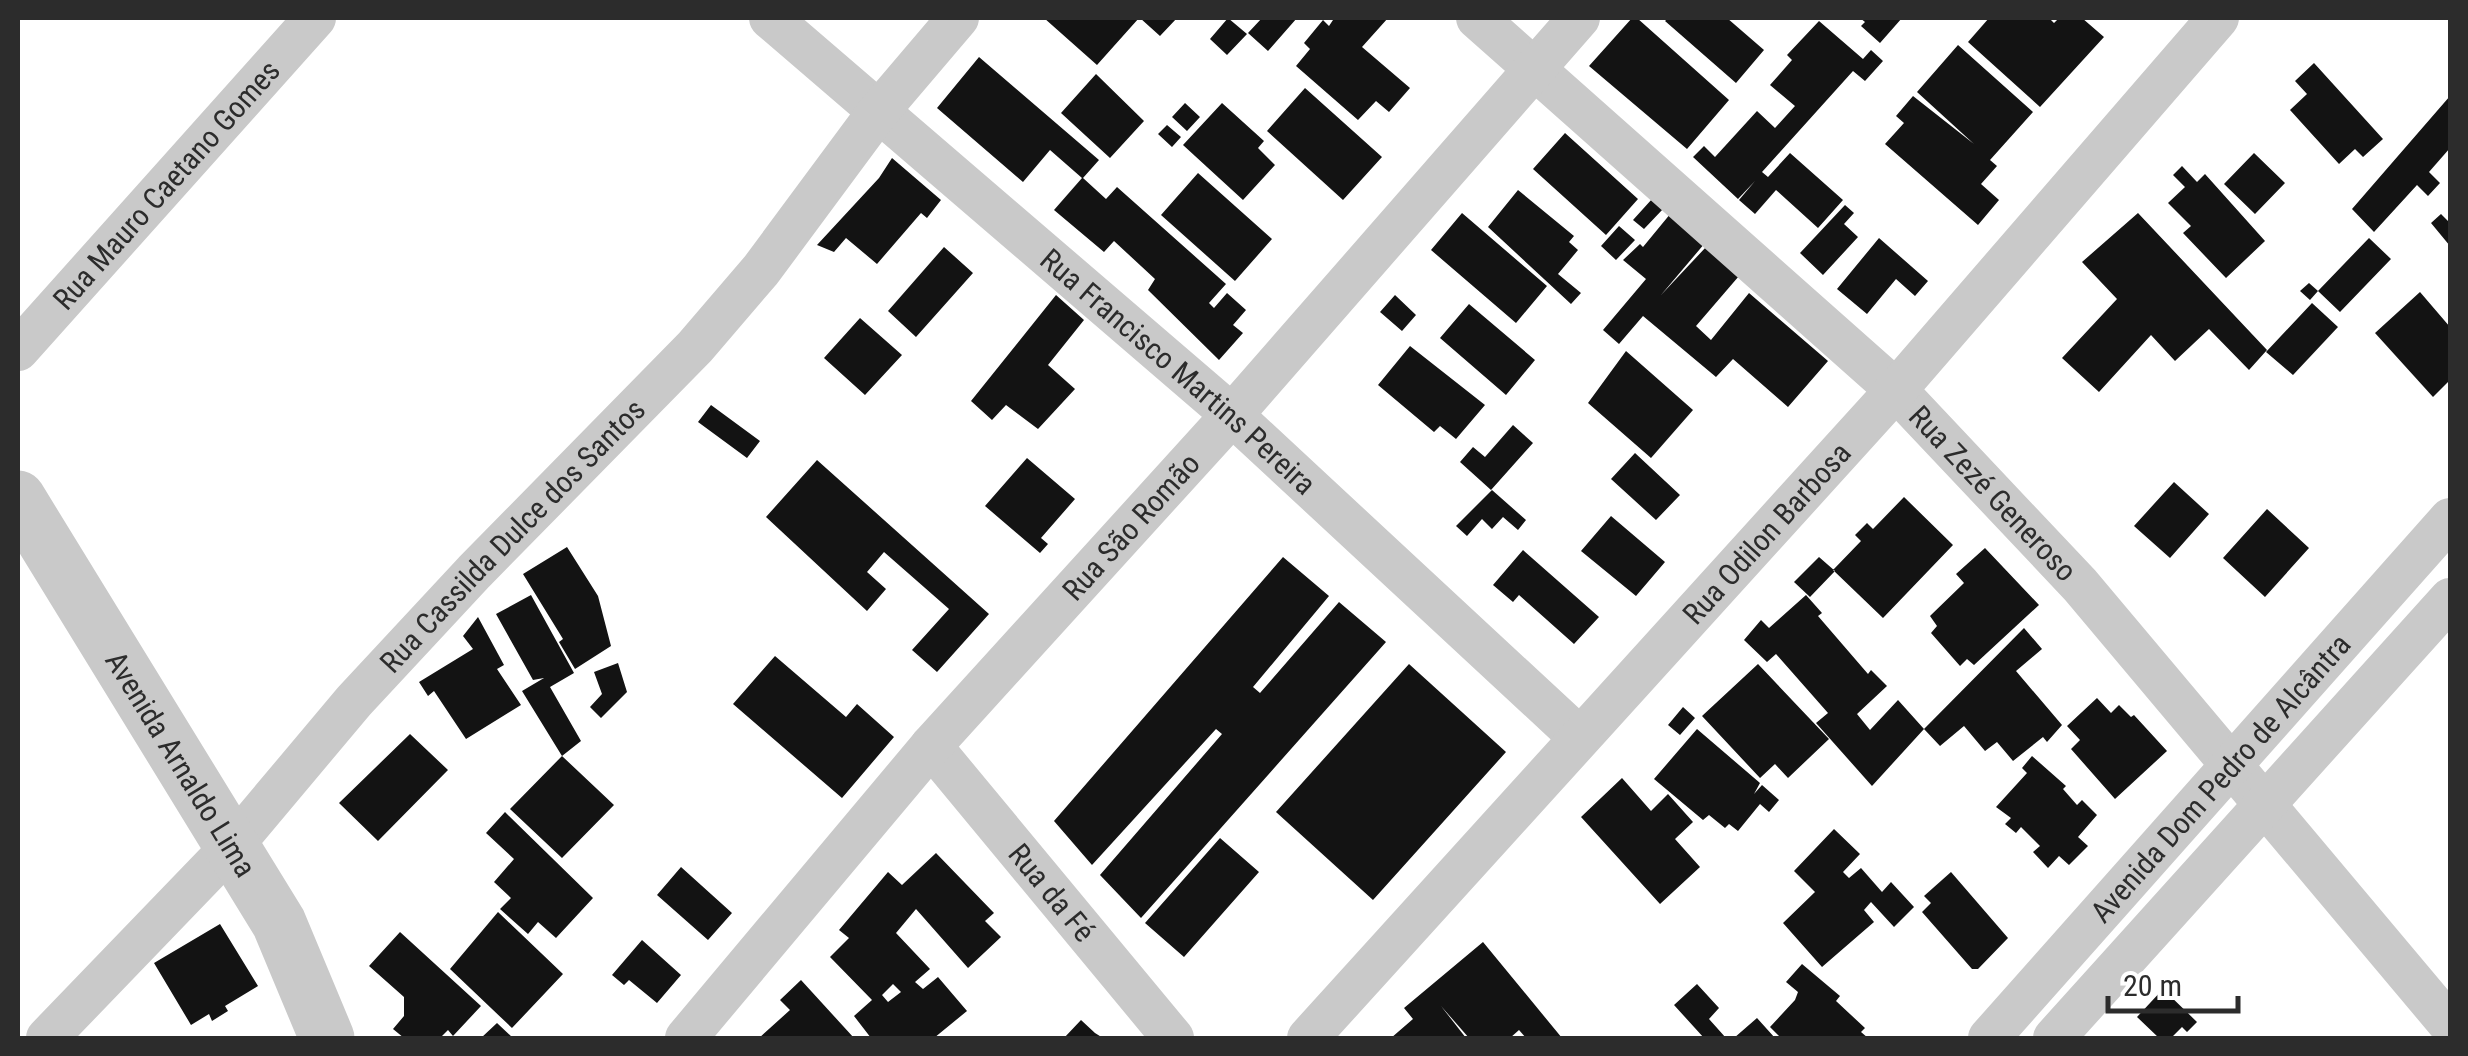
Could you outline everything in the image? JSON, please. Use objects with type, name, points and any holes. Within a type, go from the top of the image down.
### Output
[{"type":"street","name":"Rua Mauro Caetano Gomes","points":[[18,350],[315,18]]},
{"type":"street","name":"Rua Francisco Martins Pereira","points":[[770,18],[1232,415],[1579,738]]},
{"type":"street","name":"Rua Cassilda Dulce dos Santos","points":[[48,1038],[233,845],[420,630],[695,347],[761,270],[878,112],[958,18]]},
{"type":"street","name":"Rua Zezé Generoso","points":[[1477,18],[1896,390],[2080,585],[2450,1025]]},
{"type":"street","name":"Rua São Romão","points":[[686,1038],[931,746],[1232,415],[1579,18]]},
{"type":"street","name":"Rua Odilon Barbosa","points":[[1308,1038],[1896,390],[2218,18]]},
{"type":"street","name":"Avenida Arnaldo Lima","points":[[18,498],[279,923],[327,1038]]},
{"type":"street","name":"Avenida Dom Pedro de Alcântra","points":[[1988,1038],[2450,520]]},
{"type":"street","name":"Avenida Dom Pedro de Alcântra","points":[[2054,1038],[2450,599]]},
{"type":"street","name":"Rua da Fé","points":[[931,746],[1174,1038]]},
{"type":"building","points":[[1044,18],[1139,18],[1097,65]]},
{"type":"building","points":[[1140,18],[1177,18],[1160,36]]},
{"type":"building","points":[[1228,18],[1247,34],[1227,55],[1210,39]]},
{"type":"building","points":[[1262,18],[1297,18],[1268,51],[1248,33]]},
{"type":"building","points":[[1330,18],[1388,18],[1362,47],[1410,88],[1389,112],[1376,101],[1358,120],[1296,66],[1310,49],[1304,43],[1323,20],[1329,26],[1333,20]]},
{"type":"building","points":[[1632,18],[1637,18],[1729,100],[1687,149],[1589,66]]},
{"type":"building","points":[[1727,18],[1764,50],[1736,83],[1665,21]]},
{"type":"building","points":[[1860,18],[1902,18],[1880,43],[1861,26],[1865,22]]},
{"type":"building","points":[[1989,18],[2049,18],[2054,23],[2059,18],[2082,18],[2104,37],[2040,107],[1968,42]]},
{"type":"building","points":[[1819,21],[1863,59],[1871,50],[1883,61],[1865,81],[1853,71],[1762,172],[1768,177],[1790,153],[1843,200],[1818,228],[1776,190],[1755,214],[1739,200],[1755,181],[1738,199],[1693,157],[1704,146],[1715,157],[1757,111],[1775,128],[1795,106],[1770,85],[1792,60],[1787,55]]},
{"type":"building","points":[[1958,45],[2033,112],[1990,160],[1997,166],[1981,184],[1999,200],[1978,225],[1885,144],[1904,123],[1896,116],[1913,96],[1974,144],[1917,92]]},
{"type":"building","points":[[979,57],[1099,160],[1083,178],[1106,199],[1117,187],[1226,284],[1209,303],[1214,308],[1227,293],[1246,310],[1233,325],[1243,333],[1219,360],[1148,290],[1155,279],[1114,241],[1104,252],[1054,210],[1082,178],[1050,150],[1023,182],[937,108]]},
{"type":"building","points":[[2314,63],[2383,139],[2363,157],[2355,149],[2339,164],[2290,110],[2307,94],[2295,81]]},
{"type":"building","points":[[1096,74],[1144,121],[1110,158],[1061,113]]},
{"type":"building","points":[[1305,88],[1382,157],[1343,200],[1267,131]]},
{"type":"building","points":[[2450,96],[2450,148],[2429,172],[2440,183],[2428,196],[2417,185],[2374,232],[2352,209]]},
{"type":"building","points":[[1185,103],[1200,117],[1187,131],[1172,117]]},
{"type":"building","points":[[1222,103],[1264,141],[1258,148],[1275,165],[1243,200],[1183,145]]},
{"type":"building","points":[[1167,125],[1181,137],[1172,147],[1158,134]]},
{"type":"building","points":[[1565,133],[1638,199],[1606,235],[1533,169]]},
{"type":"building","points":[[2254,153],[2285,183],[2255,214],[2224,184]]},
{"type":"building","points":[[892,158],[941,200],[927,218],[921,213],[877,264],[846,238],[834,252],[817,245],[879,178]]},
{"type":"building","points":[[2182,166],[2197,182],[2205,174],[2265,241],[2226,278],[2183,233],[2191,226],[2168,203],[2185,187],[2173,175]]},
{"type":"building","points":[[1198,173],[1272,239],[1235,281],[1161,215]]},
{"type":"building","points":[[1518,190],[1574,236],[1569,242],[1578,250],[1558,274],[1581,293],[1571,304],[1488,227]]},
{"type":"building","points":[[1652,199],[1663,209],[1644,229],[1633,220]]},
{"type":"building","points":[[1845,205],[1854,213],[1844,224],[1858,237],[1823,275],[1800,253]]},
{"type":"building","points":[[1462,213],[1547,286],[1516,323],[1431,250]]},
{"type":"building","points":[[1671,213],[1705,243],[1661,295],[1706,247],[1739,276],[1696,326],[1711,340],[1749,293],[1828,361],[1788,407],[1733,359],[1716,377],[1643,316],[1619,344],[1603,330],[1646,279],[1623,260],[1640,244],[1643,247]]},
{"type":"building","points":[[2138,213],[2267,350],[2249,370],[2209,329],[2175,361],[2151,335],[2099,392],[2062,358],[2117,299],[2082,262]]},
{"type":"building","points":[[2441,214],[2450,223],[2450,246],[2431,223]]},
{"type":"building","points":[[1619,226],[1635,240],[1616,260],[1601,246]]},
{"type":"building","points":[[1879,238],[1928,281],[1915,296],[1896,279],[1867,314],[1837,289]]},
{"type":"building","points":[[2369,238],[2391,259],[2340,312],[2318,291]]},
{"type":"building","points":[[944,247],[973,273],[916,337],[888,311]]},
{"type":"building","points":[[2309,283],[2318,291],[2310,300],[2300,291]]},
{"type":"building","points":[[2420,292],[2450,327],[2450,380],[2433,397],[2375,333]]},
{"type":"building","points":[[1056,295],[1084,320],[1048,365],[1075,389],[1038,429],[1006,405],[992,420],[971,401]]},
{"type":"building","points":[[1395,295],[1416,315],[1402,331],[1380,312]]},
{"type":"building","points":[[2312,303],[2338,327],[2293,375],[2266,352]]},
{"type":"building","points":[[1469,304],[1535,360],[1506,395],[1440,338]]},
{"type":"building","points":[[860,318],[902,355],[865,395],[824,358]]},
{"type":"building","points":[[1410,346],[1485,405],[1456,439],[1440,426],[1434,432],[1378,385]]},
{"type":"building","points":[[1626,351],[1693,410],[1651,458],[1588,403]]},
{"type":"building","points":[[711,405],[760,441],[747,458],[698,422]]},
{"type":"building","points":[[1513,425],[1533,443],[1491,490],[1460,462],[1473,447],[1485,457]]},
{"type":"building","points":[[1635,453],[1680,495],[1656,520],[1611,479]]},
{"type":"building","points":[[1027,458],[1075,499],[1041,538],[1048,544],[1040,553],[985,506]]},
{"type":"building","points":[[817,460],[989,614],[937,672],[912,650],[949,609],[884,552],[867,572],[886,589],[867,611],[766,517]]},
{"type":"building","points":[[2174,482],[2209,514],[2170,558],[2134,526]]},
{"type":"building","points":[[1492,490],[1526,520],[1518,530],[1503,517],[1492,529],[1482,519],[1467,536],[1456,526]]},
{"type":"building","points":[[1904,497],[1953,545],[1883,618],[1833,570],[1861,541],[1855,535],[1867,523],[1873,529]]},
{"type":"building","points":[[2267,509],[2309,548],[2265,597],[2223,558]]},
{"type":"building","points":[[1611,516],[1665,562],[1636,596],[1581,551]]},
{"type":"building","points":[[567,547],[598,596],[611,646],[575,669],[559,642],[563,639],[523,574]]},
{"type":"building","points":[[1985,548],[2039,605],[1974,665],[1967,659],[1960,666],[1931,633],[1937,626],[1930,616],[1964,583],[1956,574]]},
{"type":"building","points":[[1523,550],[1599,617],[1574,644],[1519,595],[1513,602],[1493,585]]},
{"type":"building","points":[[1283,557],[1329,596],[1253,687],[1260,693],[1339,602],[1386,642],[1141,918],[1100,875],[1222,734],[1216,729],[1092,865],[1054,821]]},
{"type":"building","points":[[1819,557],[1835,571],[1810,597],[1794,582]]},
{"type":"building","points":[[531,595],[574,673],[550,687],[581,741],[562,756],[522,691],[544,678],[533,680],[496,614]]},
{"type":"building","points":[[1806,595],[1822,613],[1818,616],[1868,674],[1871,670],[1887,686],[1857,714],[1870,730],[1898,700],[1924,729],[1872,786],[1816,723],[1828,713],[1776,654],[1767,662],[1744,640],[1761,620],[1769,628]]},
{"type":"building","points":[[478,617],[504,665],[497,669],[521,705],[466,739],[434,691],[428,696],[419,682],[473,649],[463,636]]},
{"type":"building","points":[[2024,628],[2042,649],[2016,671],[2062,725],[2047,742],[2043,737],[2013,761],[1997,742],[1985,751],[1964,726],[1940,746],[1924,729]]},
{"type":"building","points":[[775,656],[846,717],[857,704],[894,737],[842,798],[733,704]]},
{"type":"building","points":[[618,663],[627,692],[601,718],[590,707],[602,694],[594,672]]},
{"type":"building","points":[[1409,664],[1506,752],[1373,900],[1276,812]]},
{"type":"building","points":[[1758,664],[1829,739],[1788,778],[1775,764],[1760,778],[1702,716]]},
{"type":"building","points":[[2097,698],[2111,713],[2119,705],[2131,717],[2134,715],[2167,751],[2115,799],[2071,749],[2080,740],[2067,726]]},
{"type":"building","points":[[1683,707],[1695,718],[1680,735],[1668,725]]},
{"type":"building","points":[[1697,729],[1760,783],[1754,794],[1762,785],[1779,800],[1769,812],[1760,804],[1738,831],[1729,824],[1725,828],[1709,815],[1703,820],[1654,779]]},
{"type":"building","points":[[410,734],[448,770],[378,841],[339,803]]},
{"type":"building","points":[[562,756],[614,805],[562,858],[510,809]]},
{"type":"building","points":[[2032,756],[2066,786],[2063,789],[2077,805],[2082,800],[2097,815],[2078,837],[2088,846],[2069,865],[2059,856],[2048,868],[2033,852],[2040,846],[2021,827],[2016,833],[2005,824],[2011,818],[1996,807],[2027,773],[2022,768]]},
{"type":"building","points":[[1622,778],[1651,811],[1668,794],[1693,822],[1675,839],[1700,867],[1660,904],[1581,817]]},
{"type":"building","points":[[505,812],[593,898],[556,938],[538,922],[528,934],[500,909],[511,898],[494,882],[514,859],[486,833]]},
{"type":"building","points":[[1834,829],[1860,854],[1843,872],[1849,878],[1861,868],[1882,892],[1891,882],[1914,907],[1894,927],[1871,902],[1864,910],[1874,922],[1822,967],[1783,923],[1815,892],[1794,871]]},
{"type":"building","points":[[1220,838],[1259,872],[1184,957],[1145,923]]},
{"type":"building","points":[[936,853],[994,913],[985,921],[1001,937],[968,968],[916,909],[896,933],[930,969],[915,982],[923,989],[938,977],[967,1011],[934,1038],[871,1038],[854,1016],[872,1000],[830,957],[849,938],[839,930],[888,872],[902,885]],"holes":[[[893,984],[901,992],[888,1002],[882,995]]]},
{"type":"building","points":[[681,867],[732,913],[708,940],[657,895]]},
{"type":"building","points":[[1951,872],[2008,938],[1978,969],[1972,969],[1922,912],[1931,903],[1924,896]]},
{"type":"building","points":[[498,912],[563,974],[512,1028],[450,969]]},
{"type":"building","points":[[220,924],[258,986],[225,1006],[228,1011],[212,1021],[209,1014],[191,1025],[154,963]]},
{"type":"building","points":[[400,932],[481,1006],[453,1036],[448,1030],[440,1038],[404,1038],[393,1029],[404,1016],[404,997],[369,966]]},
{"type":"building","points":[[642,940],[681,975],[657,1003],[629,980],[624,985],[612,975]]},
{"type":"building","points":[[1483,942],[1562,1038],[1526,1038],[1519,1030],[1510,1038],[1469,1038],[1441,1006],[1466,1038],[1391,1038],[1413,1019],[1404,1008]]},
{"type":"building","points":[[1802,964],[1840,996],[1836,1001],[1865,1028],[1861,1032],[1868,1038],[1781,1038],[1770,1027],[1795,1000],[1798,992],[1786,982]]},
{"type":"building","points":[[801,980],[854,1038],[759,1038],[790,1010],[780,1000]]},
{"type":"building","points":[[1697,984],[1719,1008],[1709,1019],[1726,1038],[1704,1038],[1674,1005]]},
{"type":"building","points":[[2163,989],[2197,1022],[2187,1032],[2182,1027],[2171,1038],[2159,1038],[2137,1017]]},
{"type":"building","points":[[1757,1018],[1775,1038],[1734,1038]]},
{"type":"building","points":[[1081,1020],[1095,1033],[1103,1038],[1064,1038]]},
{"type":"building","points":[[497,1023],[513,1038],[481,1038]]}]
